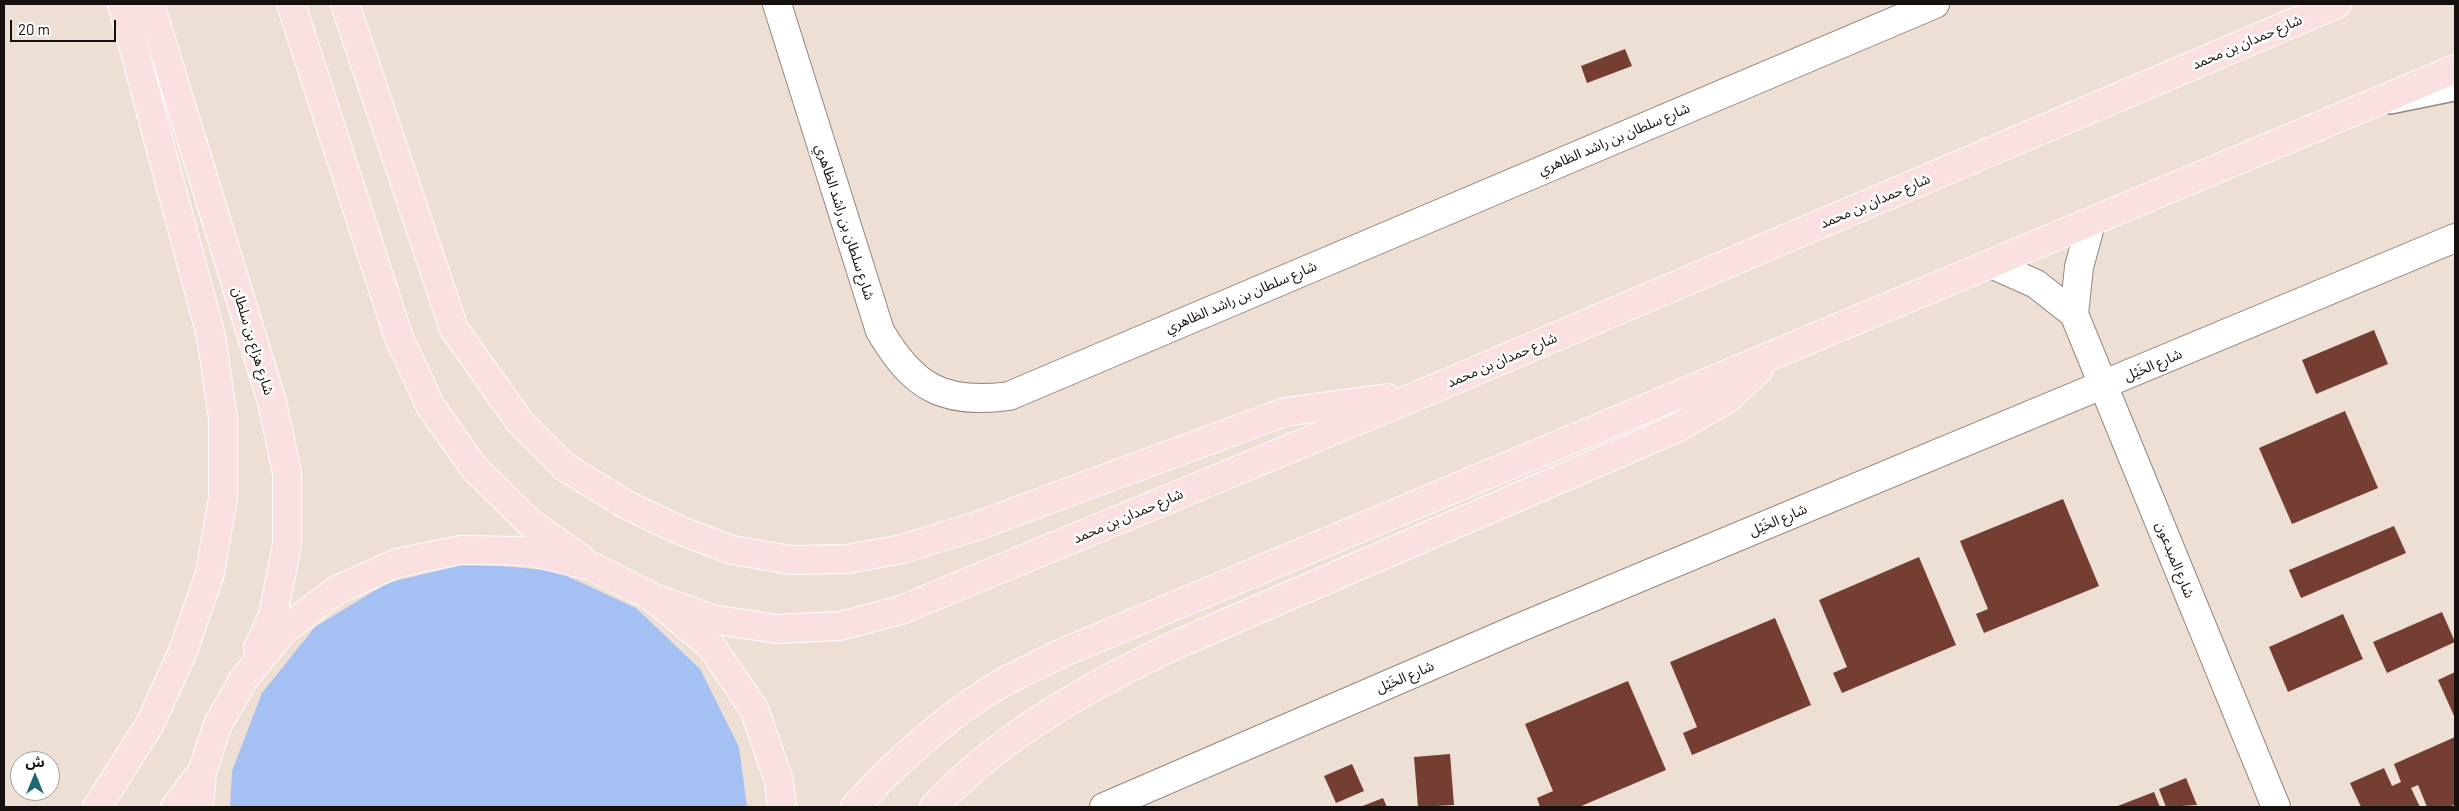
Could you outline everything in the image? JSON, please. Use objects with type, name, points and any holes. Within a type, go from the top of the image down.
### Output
[{"type":"main road","points":[[98,807],[108,794],[150,724],[184,651],[210,573],[223,498],[223,418],[211,336],[122,4]]},
{"type":"main road","name":"شارع هزاع بن سلطان","points":[[150,4],[272,402],[287,473],[287,545],[273,615],[243,680]]},
{"type":"main road","points":[[291,4],[400,338],[431,407],[475,469],[529,522],[591,566],[652,597],[711,646],[754,709],[779,781],[782,807]]},
{"type":"main road","points":[[345,4],[454,329],[520,422],[565,467],[625,504],[680,530],[732,550],[791,560],[847,558],[902,549],[977,526],[1285,412],[1426,392]]},
{"type":"main road","name":"شارع حمدان بن محمد","points":[[652,597],[712,620],[776,629],[840,626],[901,610],[1426,392],[2337,4]]},
{"type":"main road","points":[[855,807],[892,767],[944,723],[1000,684],[1062,653],[2455,69]]},
{"type":"main road","points":[[934,807],[1000,749],[1051,712],[1114,674],[1180,643],[1675,429],[1727,398],[1770,357]]},
{"type":"main road","points":[[199,807],[202,772],[218,724],[243,680],[284,630],[337,590],[397,563],[461,550],[527,551],[591,566]]},
{"type":"main road","points":[[175,807],[202,772]]},
{"type":"street","name":"شارع سلطان بن راشد الظاهري","points":[[777,4],[880,330],[896,357],[919,380],[946,395],[981,400],[1009,396],[1935,4]]},
{"type":"street","name":"شارع المبدعون","points":[[2091,223],[2079,267],[2074,314],[2276,807]]},
{"type":"street","name":"شارع الخَيْل","points":[[1104,807],[1530,623],[2104,386],[2455,238]]},
{"type":"street","name":"شارع المبدعون","points":[[1991,264],[2036,284],[2074,314]]},
{"type":"lane","points":[[2345,116],[2455,93]]},
{"type":"water","points":[[469,563],[556,571],[636,608],[700,669],[739,747],[747,807],[230,807],[232,771],[262,693],[315,627],[387,583]]},
{"type":"building","points":[[1625,49],[1632,66],[1587,83],[1581,66]]},
{"type":"building","points":[[2374,330],[2388,364],[2316,394],[2302,360]]},
{"type":"building","points":[[2345,411],[2378,488],[2292,524],[2259,448]]},
{"type":"building","points":[[2063,499],[2099,586],[1984,633],[1976,614],[1988,609],[1960,541]]},
{"type":"building","points":[[2394,526],[2406,553],[2301,598],[2289,570]]},
{"type":"building","points":[[1919,557],[1956,645],[1842,693],[1833,673],[1847,667],[1819,600]]},
{"type":"building","points":[[2442,612],[2455,642],[2387,673],[2373,642]]},
{"type":"building","points":[[2343,614],[2363,659],[2288,692],[2269,647]]},
{"type":"building","points":[[1775,618],[1811,705],[1692,755],[1683,733],[1697,727],[1670,662]]},
{"type":"building","points":[[2455,672],[2455,718],[2438,680]]},
{"type":"building","points":[[1628,681],[1666,770],[1579,807],[1540,807],[1537,798],[1553,791],[1525,724]]},
{"type":"building","points":[[2455,737],[2455,807],[2454,805],[2448,807],[2427,807],[2418,785],[2411,788],[2420,807],[2361,807],[2350,783],[2384,768],[2392,786],[2401,782],[2394,764]]},
{"type":"building","points":[[1450,754],[1454,805],[1418,807],[1414,757]]},
{"type":"building","points":[[1352,764],[1364,791],[1336,803],[1324,776]]},
{"type":"building","points":[[2186,778],[2197,805],[2166,807],[2159,789]]},
{"type":"building","points":[[2154,792],[2160,807],[2115,807]]},
{"type":"building","points":[[1383,798],[1387,807],[1360,807]]}]
